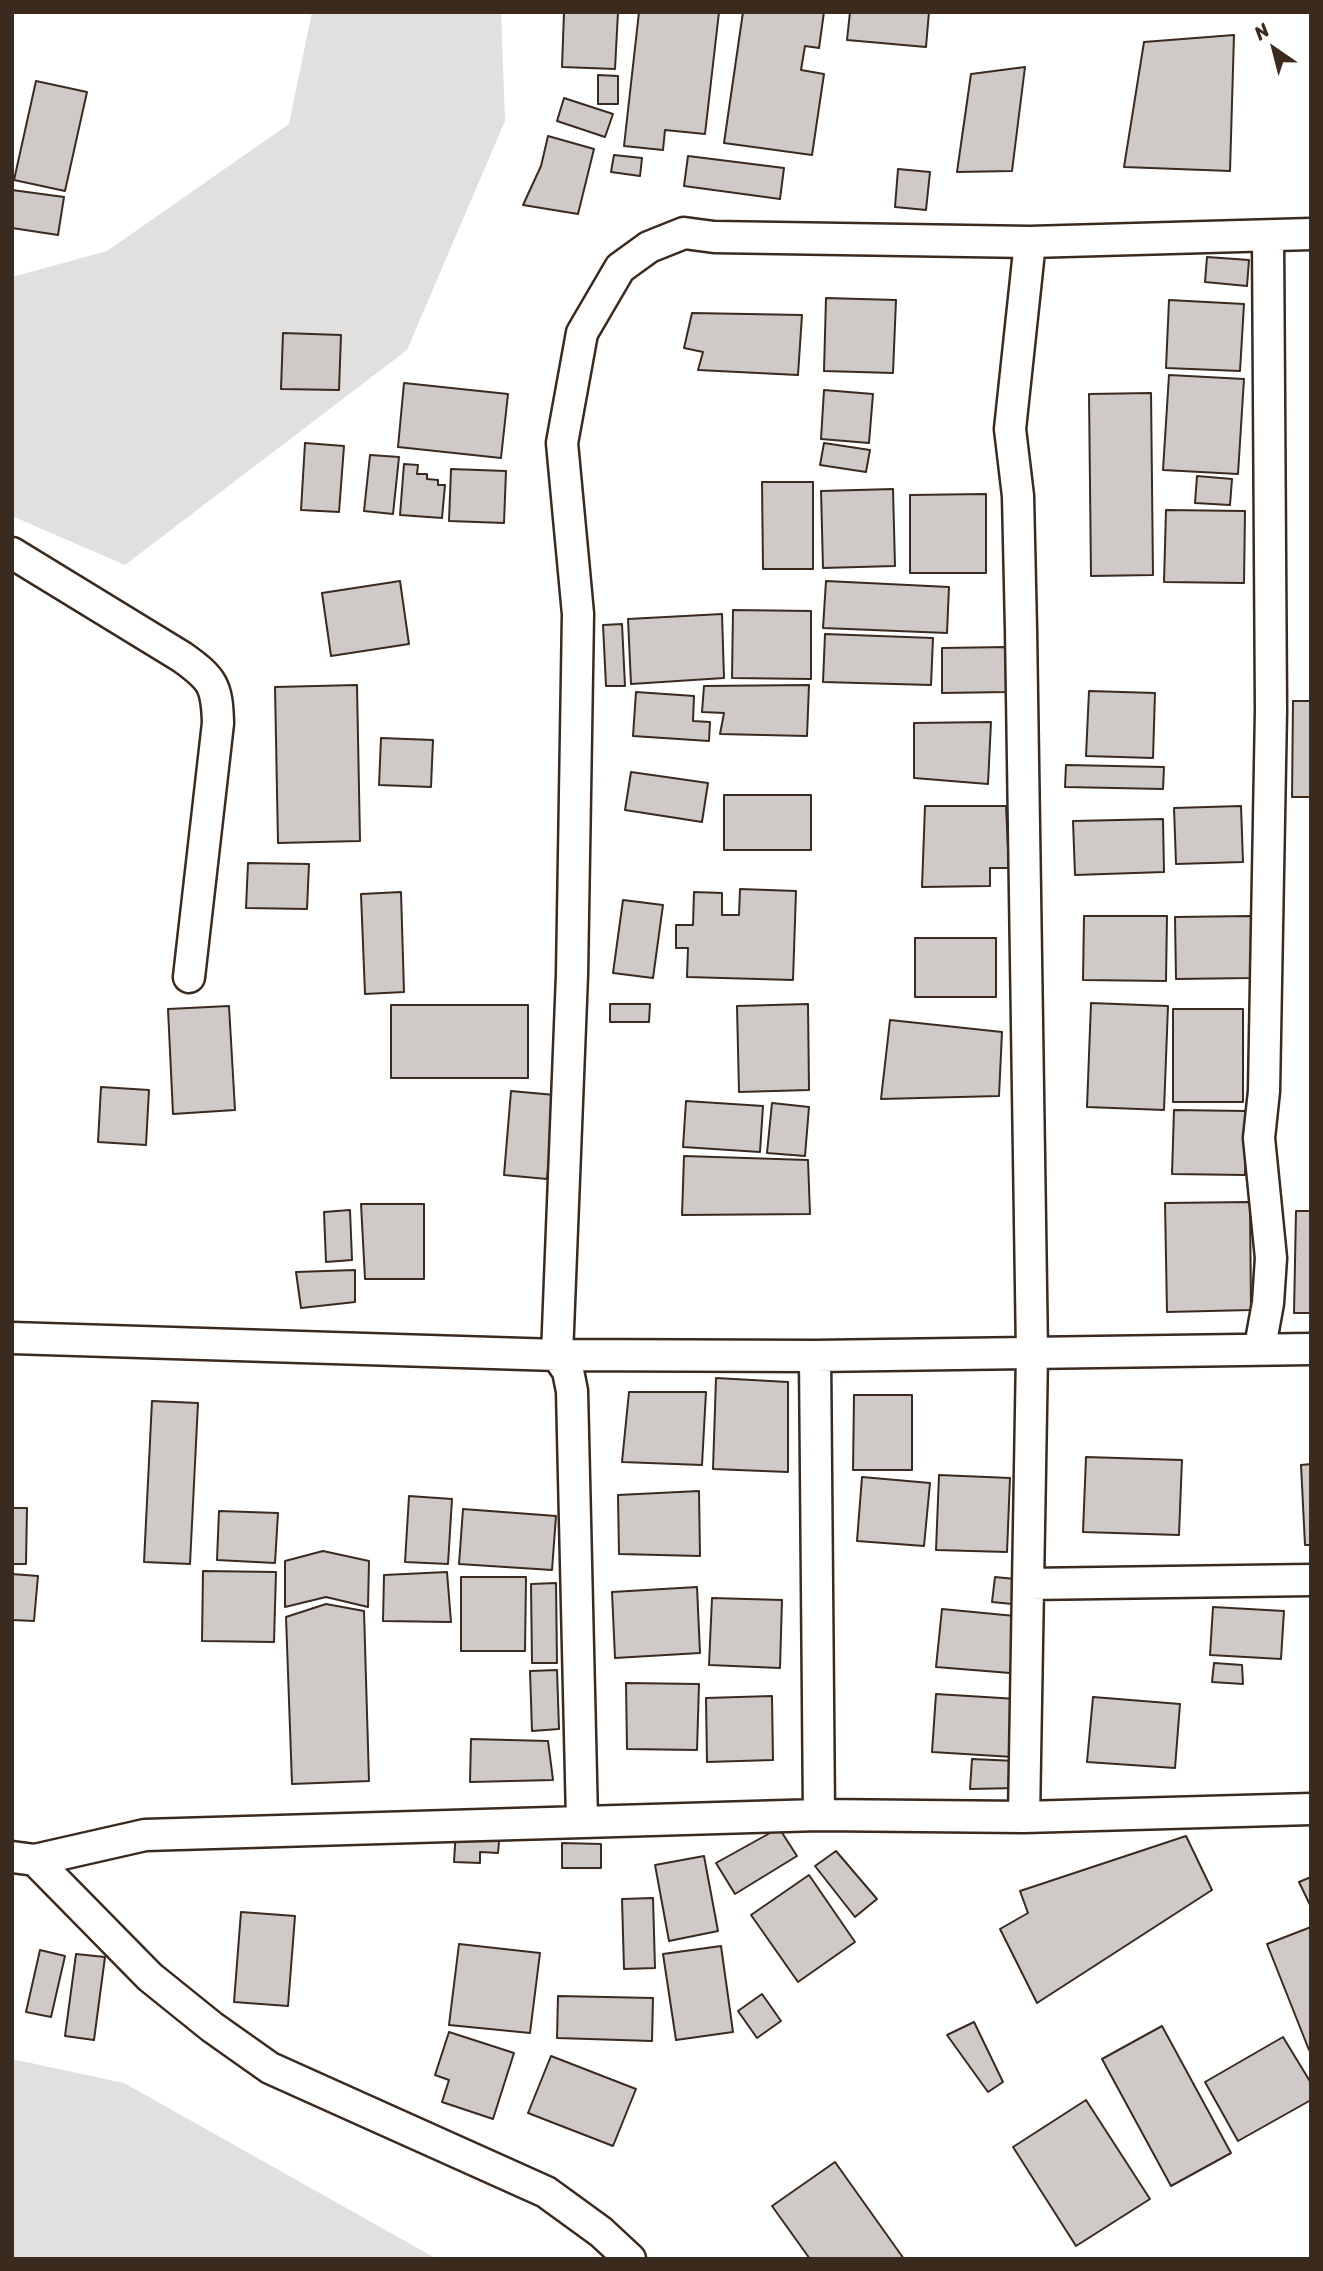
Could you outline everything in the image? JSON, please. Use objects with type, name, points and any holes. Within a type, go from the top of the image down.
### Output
[{"type":"street","points":[[582,1820],[572,1391],[568,1371],[557,1355],[572,975],[578,614],[562,443],[582,334],[620,268],[649,247],[684,233],[713,237],[1030,242],[1311,234]]},
{"type":"street","points":[[1260,1348],[1268,1303],[1270,1258],[1259,1138],[1265,1091],[1270,710],[1268,236]]},
{"type":"street","points":[[1024,1817],[1032,1353],[1018,496],[1010,429],[1030,242]]},
{"type":"street","points":[[12,552],[207,674],[217,694],[218,723],[189,977]]},
{"type":"street","points":[[12,1338],[557,1355],[815,1356],[1311,1349]]},
{"type":"street","points":[[815,1356],[819,1815]]},
{"type":"street","points":[[1029,1584],[1311,1580]]},
{"type":"street","points":[[24,1859],[145,1835],[582,1820],[819,1815],[1024,1817],[1311,1809]]},
{"type":"street","points":[[24,1859],[150,1977],[212,2027],[270,2068],[546,2192],[601,2232],[630,2259]]},
{"type":"shaded area","points":[[312,12],[501,12],[505,121],[407,350],[125,565],[12,516],[12,277],[107,251],[289,124]]},
{"type":"shaded area","points":[[12,2059],[124,2083],[437,2259],[12,2259]]},
{"type":"building","points":[[564,12],[618,12],[615,69],[562,67]]},
{"type":"building","points":[[639,12],[719,12],[705,134],[665,130],[663,150],[624,146]]},
{"type":"building","points":[[743,12],[824,12],[819,48],[805,46],[801,70],[824,74],[812,155],[724,143]]},
{"type":"building","points":[[850,12],[929,12],[926,47],[847,40]]},
{"type":"building","points":[[1234,35],[1230,171],[1124,167],[1144,42]]},
{"type":"building","points":[[1025,67],[1012,171],[957,172],[971,74]]},
{"type":"building","points":[[598,75],[618,76],[618,104],[598,104]]},
{"type":"building","points":[[36,81],[87,92],[65,191],[14,180]]},
{"type":"building","points":[[564,98],[613,114],[605,137],[557,121]]},
{"type":"building","points":[[548,136],[594,149],[578,214],[523,205],[541,166]]},
{"type":"building","points":[[614,155],[642,158],[640,176],[611,172]]},
{"type":"building","points":[[688,156],[784,168],[780,199],[684,186]]},
{"type":"building","points":[[898,169],[930,172],[926,210],[895,207]]},
{"type":"building","points":[[12,190],[64,197],[58,235],[12,228]]},
{"type":"building","points":[[1207,257],[1249,260],[1247,286],[1205,282]]},
{"type":"building","points":[[826,298],[896,300],[893,373],[824,371]]},
{"type":"building","points":[[1169,300],[1244,304],[1240,371],[1166,368]]},
{"type":"building","points":[[692,313],[802,315],[798,375],[698,370],[703,352],[684,348]]},
{"type":"building","points":[[283,333],[341,335],[339,390],[281,389]]},
{"type":"building","points":[[1169,375],[1244,379],[1238,474],[1163,470]]},
{"type":"building","points":[[404,383],[508,394],[501,458],[398,447]]},
{"type":"building","points":[[824,390],[873,394],[869,443],[821,439]]},
{"type":"building","points":[[1151,393],[1153,575],[1091,576],[1089,394]]},
{"type":"building","points":[[305,443],[344,446],[339,512],[301,510]]},
{"type":"building","points":[[824,443],[870,450],[866,472],[820,465]]},
{"type":"building","points":[[370,455],[399,457],[393,514],[364,511]]},
{"type":"building","points":[[404,464],[418,465],[417,474],[427,474],[427,479],[438,480],[438,485],[445,485],[442,518],[400,515]]},
{"type":"building","points":[[451,469],[506,471],[504,523],[449,521]]},
{"type":"building","points":[[1197,476],[1232,479],[1230,505],[1195,503]]},
{"type":"building","points":[[762,482],[813,482],[813,569],[763,569]]},
{"type":"building","points":[[893,489],[895,566],[823,568],[821,491]]},
{"type":"building","points":[[986,494],[986,573],[910,573],[910,495]]},
{"type":"building","points":[[1166,510],[1245,511],[1244,583],[1164,582]]},
{"type":"building","points":[[400,581],[409,644],[331,656],[322,593]]},
{"type":"building","points":[[826,581],[949,587],[947,633],[823,628]]},
{"type":"building","points":[[733,610],[811,611],[811,679],[732,678]]},
{"type":"building","points":[[722,614],[724,678],[631,684],[628,619]]},
{"type":"building","points":[[622,624],[625,686],[606,686],[603,625]]},
{"type":"building","points":[[825,634],[933,638],[931,685],[823,682]]},
{"type":"building","points":[[1008,647],[1008,692],[942,693],[942,648]]},
{"type":"building","points":[[357,685],[360,841],[278,843],[275,687]]},
{"type":"building","points":[[809,685],[807,736],[720,734],[724,713],[702,712],[704,686]]},
{"type":"building","points":[[1089,691],[1155,693],[1153,758],[1086,756]]},
{"type":"building","points":[[636,692],[694,696],[693,721],[710,722],[709,741],[633,736]]},
{"type":"building","points":[[1293,701],[1311,701],[1311,797],[1292,797]]},
{"type":"building","points":[[991,722],[988,784],[914,778],[914,723]]},
{"type":"building","points":[[381,738],[433,740],[431,787],[379,785]]},
{"type":"building","points":[[1066,765],[1164,767],[1163,789],[1065,787]]},
{"type":"building","points":[[631,772],[708,783],[702,822],[625,810]]},
{"type":"building","points":[[724,795],[811,795],[811,850],[724,850]]},
{"type":"building","points":[[925,806],[1006,806],[1009,868],[990,868],[990,886],[922,887]]},
{"type":"building","points":[[1241,806],[1243,862],[1176,864],[1174,808]]},
{"type":"building","points":[[1163,819],[1164,872],[1075,875],[1073,821]]},
{"type":"building","points":[[248,863],[309,864],[307,909],[246,908]]},
{"type":"building","points":[[740,889],[796,891],[793,980],[687,977],[688,948],[676,948],[676,925],[693,925],[694,892],[722,893],[722,915],[739,915]]},
{"type":"building","points":[[401,892],[404,992],[365,994],[361,894]]},
{"type":"building","points":[[623,900],[663,905],[653,978],[613,973]]},
{"type":"building","points":[[1084,916],[1167,916],[1166,981],[1083,980]]},
{"type":"building","points":[[1251,916],[1251,978],[1176,979],[1175,917]]},
{"type":"building","points":[[915,938],[996,938],[996,997],[915,997]]},
{"type":"building","points":[[1091,1003],[1168,1006],[1164,1110],[1087,1107]]},
{"type":"building","points":[[610,1004],[650,1004],[649,1022],[610,1022]]},
{"type":"building","points":[[808,1004],[809,1090],[739,1092],[737,1006]]},
{"type":"building","points":[[391,1005],[528,1005],[528,1078],[391,1078]]},
{"type":"building","points":[[229,1006],[235,1110],[173,1114],[168,1009]]},
{"type":"building","points":[[1173,1009],[1243,1009],[1243,1102],[1173,1102]]},
{"type":"building","points":[[890,1020],[1002,1032],[999,1096],[881,1099]]},
{"type":"building","points":[[101,1087],[149,1090],[146,1145],[98,1142]]},
{"type":"building","points":[[511,1091],[555,1095],[547,1179],[504,1175]]},
{"type":"building","points":[[686,1101],[763,1106],[760,1152],[683,1147]]},
{"type":"building","points":[[772,1103],[809,1107],[805,1156],[767,1153]]},
{"type":"building","points":[[1174,1110],[1247,1111],[1245,1175],[1172,1174]]},
{"type":"building","points":[[684,1156],[808,1160],[810,1214],[682,1215]]},
{"type":"building","points":[[1250,1202],[1251,1310],[1167,1312],[1165,1203]]},
{"type":"building","points":[[361,1204],[424,1204],[424,1279],[365,1279]]},
{"type":"building","points":[[350,1210],[352,1260],[326,1262],[324,1212]]},
{"type":"building","points":[[1296,1211],[1311,1211],[1311,1313],[1294,1313]]},
{"type":"building","points":[[355,1270],[355,1302],[301,1308],[296,1272]]},
{"type":"building","points":[[716,1378],[788,1382],[788,1472],[713,1469]]},
{"type":"building","points":[[629,1392],[706,1392],[702,1465],[622,1462]]},
{"type":"building","points":[[854,1395],[912,1395],[912,1470],[853,1470]]},
{"type":"building","points":[[152,1401],[198,1403],[190,1564],[144,1562]]},
{"type":"building","points":[[1086,1457],[1182,1460],[1179,1535],[1083,1532]]},
{"type":"building","points":[[1311,1464],[1311,1545],[1305,1545],[1301,1465]]},
{"type":"building","points":[[939,1475],[1010,1478],[1007,1552],[936,1550]]},
{"type":"building","points":[[862,1477],[930,1483],[924,1546],[857,1541]]},
{"type":"building","points":[[699,1491],[700,1556],[619,1554],[618,1495]]},
{"type":"building","points":[[409,1496],[452,1499],[448,1564],[405,1562]]},
{"type":"building","points":[[12,1508],[27,1508],[26,1564],[12,1564]]},
{"type":"building","points":[[463,1509],[556,1516],[552,1570],[459,1564]]},
{"type":"building","points":[[219,1511],[278,1513],[275,1563],[217,1560]]},
{"type":"building","points":[[323,1551],[369,1561],[368,1607],[326,1597],[285,1607],[285,1561]]},
{"type":"building","points":[[203,1571],[276,1572],[274,1642],[202,1641]]},
{"type":"building","points":[[447,1572],[451,1622],[383,1621],[384,1575]]},
{"type":"building","points":[[12,1574],[38,1576],[34,1621],[12,1620]]},
{"type":"building","points":[[461,1577],[526,1577],[525,1651],[461,1651]]},
{"type":"building","points":[[995,1577],[1025,1580],[1022,1605],[992,1602]]},
{"type":"building","points":[[556,1583],[557,1663],[532,1663],[531,1584]]},
{"type":"building","points":[[697,1587],[700,1653],[615,1658],[612,1592]]},
{"type":"building","points":[[712,1598],[782,1600],[780,1668],[709,1665]]},
{"type":"building","points":[[326,1604],[364,1611],[369,1781],[292,1784],[286,1617]]},
{"type":"building","points":[[1213,1607],[1284,1611],[1281,1659],[1210,1655]]},
{"type":"building","points":[[942,1609],[1015,1616],[1010,1673],[936,1667]]},
{"type":"building","points":[[1214,1663],[1242,1665],[1243,1684],[1212,1682]]},
{"type":"building","points":[[557,1670],[559,1729],[532,1731],[530,1671]]},
{"type":"building","points":[[626,1683],[699,1684],[697,1750],[627,1749]]},
{"type":"building","points":[[936,1694],[1017,1699],[1013,1757],[932,1752]]},
{"type":"building","points":[[772,1696],[773,1760],[707,1762],[706,1698]]},
{"type":"building","points":[[1093,1697],[1180,1704],[1175,1768],[1087,1762]]},
{"type":"building","points":[[471,1739],[548,1741],[553,1780],[470,1782]]},
{"type":"building","points":[[972,1759],[1016,1761],[1018,1788],[970,1789]]},
{"type":"building","points":[[779,1828],[797,1856],[735,1894],[716,1863]]},
{"type":"building","points":[[456,1829],[500,1831],[498,1853],[480,1852],[480,1863],[454,1862]]},
{"type":"building","points":[[1186,1836],[1212,1890],[1037,2003],[1000,1929],[1028,1913],[1020,1891]]},
{"type":"building","points":[[562,1843],[601,1844],[601,1868],[562,1868]]},
{"type":"building","points":[[836,1851],[877,1899],[855,1917],[815,1866]]},
{"type":"building","points":[[704,1856],[718,1931],[669,1941],[655,1865]]},
{"type":"building","points":[[809,1875],[855,1942],[798,1982],[751,1915]]},
{"type":"building","points":[[1311,1877],[1311,1907],[1299,1882]]},
{"type":"building","points":[[653,1898],[655,1968],[624,1969],[622,1899]]},
{"type":"building","points":[[241,1912],[295,1916],[288,2006],[234,2002]]},
{"type":"building","points":[[1311,1927],[1311,2050],[1309,2050],[1267,1944]]},
{"type":"building","points":[[459,1944],[540,1953],[530,2033],[449,2025]]},
{"type":"building","points":[[721,1946],[733,2032],[676,2040],[663,1954]]},
{"type":"building","points":[[40,1950],[65,1956],[51,2017],[26,2012]]},
{"type":"building","points":[[76,1954],[105,1957],[94,2040],[65,2036]]},
{"type":"building","points":[[762,1994],[781,2021],[757,2038],[738,2011]]},
{"type":"building","points":[[558,1996],[653,1998],[652,2041],[557,2038]]},
{"type":"building","points":[[974,2022],[1003,2082],[988,2092],[947,2035]]},
{"type":"building","points":[[1162,2026],[1231,2153],[1171,2186],[1102,2059]]},
{"type":"building","points":[[449,2032],[514,2053],[493,2119],[442,2102],[449,2080],[435,2075]]},
{"type":"building","points":[[1283,2037],[1311,2083],[1311,2100],[1238,2141],[1205,2082]]},
{"type":"building","points":[[551,2056],[636,2089],[613,2146],[528,2113]]},
{"type":"building","points":[[1086,2100],[1150,2199],[1076,2246],[1013,2147]]},
{"type":"building","points":[[835,2162],[904,2259],[810,2259],[772,2206]]}]
